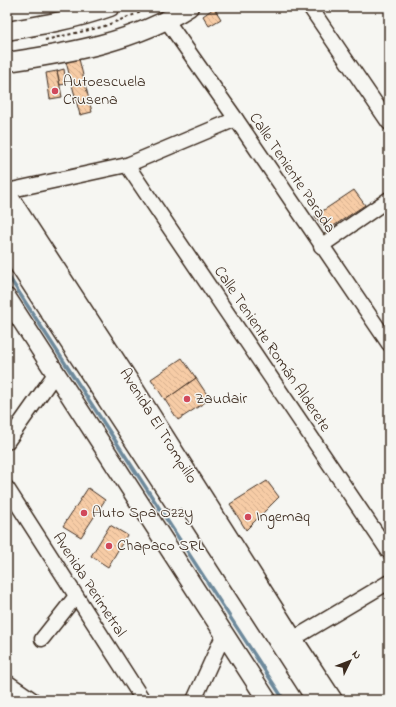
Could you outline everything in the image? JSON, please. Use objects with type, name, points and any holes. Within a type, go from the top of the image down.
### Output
[{"type":"main road","points":[[7,31],[39,26],[110,7]]},
{"type":"main road","points":[[7,62],[78,51],[167,21],[189,7]]},
{"type":"main road","points":[[7,36],[27,32],[39,26]]},
{"type":"main road","name":"Avenida El Trompillo","points":[[7,194],[316,700]]},
{"type":"main road","name":"Avenida El Trompillo","points":[[7,223],[128,394],[334,700]]},
{"type":"main road","name":"Avenida El Trompillo","points":[[7,247],[302,700]]},
{"type":"main road","points":[[7,298],[267,700]]},
{"type":"street","points":[[310,7],[389,122]]},
{"type":"street","name":"Calle Teniente Parada","points":[[167,21],[236,119],[389,344]]},
{"type":"street","points":[[7,191],[127,165],[236,119]]},
{"type":"street","name":"Calle Teniente Román Alderete","points":[[127,165],[389,552]]},
{"type":"street","points":[[321,246],[389,199]]},
{"type":"street","points":[[7,442],[55,374]]},
{"type":"street","name":"Avenida Perimetral","points":[[7,488],[144,700]]},
{"type":"street","points":[[292,639],[389,582]]},
{"type":"street","points":[[42,639],[76,596]]},
{"type":"street","points":[[194,700],[224,634]]},
{"type":"street","points":[[7,682],[27,698]]},
{"type":"building","points":[[257,7],[266,7],[260,11]]},
{"type":"building","points":[[214,8],[221,19],[209,26],[203,16]]},
{"type":"building","points":[[79,59],[92,112],[80,115],[66,62]]},
{"type":"building","points":[[64,69],[66,84],[60,85],[57,71]]},
{"type":"building","name":"Autoescuela Crusena","points":[[57,71],[62,97],[50,99],[46,73]]},
{"type":"building","points":[[354,190],[365,205],[329,229],[323,227],[315,216]]},
{"type":"building","points":[[182,358],[196,378],[165,400],[151,379]]},
{"type":"building","name":"Zaudair","points":[[196,378],[210,399],[178,420],[165,400]]},
{"type":"building","name":"Ingemaq","points":[[267,481],[279,497],[246,530],[230,504]]},
{"type":"building","name":"Auto Spa Ozzy","points":[[88,488],[105,500],[81,537],[63,526]]},
{"type":"building","name":"Chapaco SRL","points":[[110,525],[127,535],[108,567],[91,556]]},
{"type":"waterway","points":[[7,274],[284,700]]},
{"type":"place","name":"Autoescuela Crusena","points":[[55,91]]},
{"type":"place","name":"Zaudair","points":[[187,399]]},
{"type":"place","name":"Auto Spa Ozzy","points":[[84,513]]},
{"type":"place","name":"Ingemaq","points":[[248,517]]},
{"type":"place","name":"Chapaco SRL","points":[[109,546]]}]
